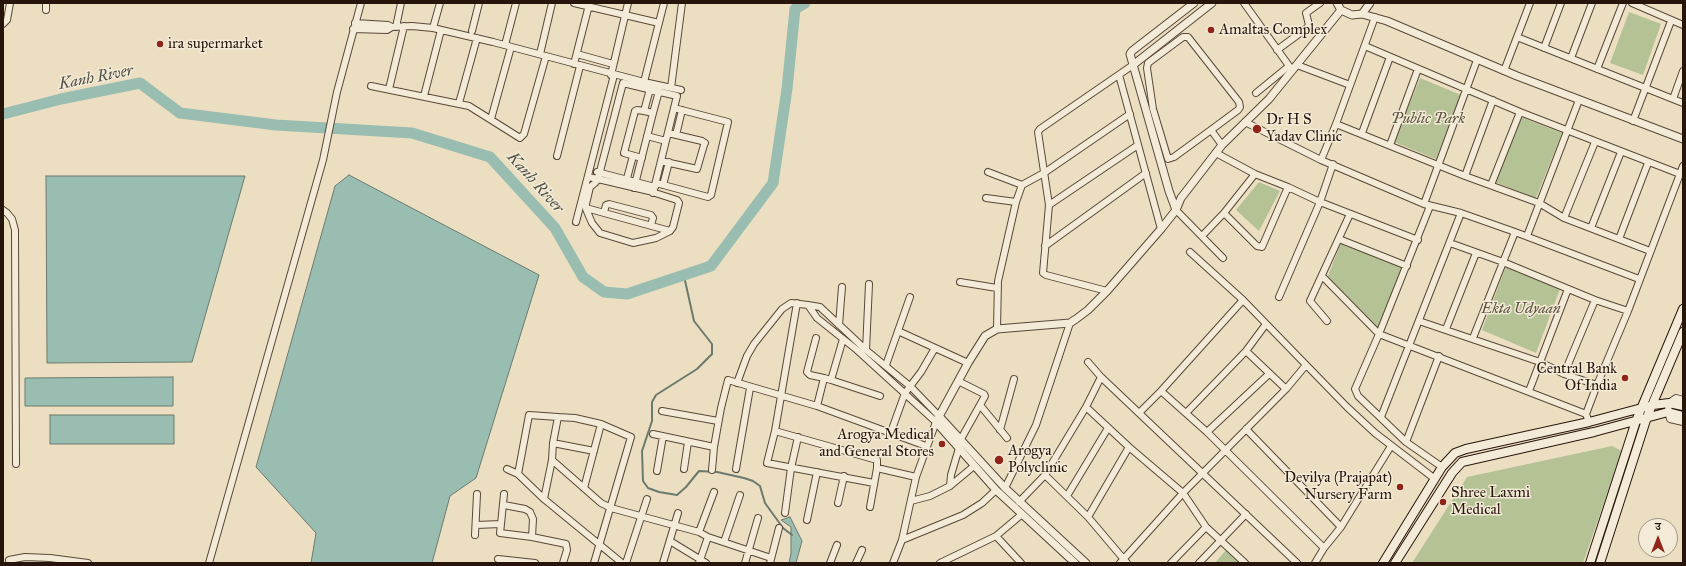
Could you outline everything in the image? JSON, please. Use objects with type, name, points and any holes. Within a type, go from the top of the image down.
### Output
[{"type":"main road","points":[[1590,563],[1640,409],[1683,309]]},
{"type":"main road","points":[[1600,563],[1647,417],[1683,332]]},
{"type":"main road","points":[[1383,563],[1442,467],[1455,453],[1588,418],[1640,409],[1653,405],[1669,407],[1683,406]]},
{"type":"main road","points":[[1669,407],[1683,416]]},
{"type":"main road","points":[[1395,563],[1452,473],[1462,462],[1636,421],[1669,407]]},
{"type":"street","points":[[3,24],[8,20],[10,3]]},
{"type":"street","points":[[46,3],[46,10]]},
{"type":"street","points":[[209,563],[324,160],[337,92],[361,3]]},
{"type":"street","points":[[394,27],[401,3]]},
{"type":"street","points":[[433,28],[440,3]]},
{"type":"street","points":[[472,31],[479,3]]},
{"type":"street","points":[[491,119],[508,46],[516,3]]},
{"type":"street","points":[[371,86],[459,103],[472,107],[518,137],[523,137],[543,55],[552,3]]},
{"type":"street","points":[[574,3],[589,5],[625,16],[659,23]]},
{"type":"street","points":[[576,222],[590,170],[628,3]]},
{"type":"street","points":[[644,82],[664,3]]},
{"type":"street","points":[[671,88],[682,3]]},
{"type":"street","points":[[1194,3],[1130,54],[1169,191],[1176,210],[1223,258]]},
{"type":"street","points":[[1107,290],[1044,274],[1042,269],[1049,205],[1038,132],[1040,129],[1133,65],[1212,3]]},
{"type":"street","points":[[1244,3],[1276,50],[1292,67],[1350,85]]},
{"type":"street","points":[[1276,50],[1307,28],[1309,21],[1306,13],[1320,3]]},
{"type":"street","points":[[1337,3],[1341,10],[1352,15],[1362,14],[1375,17],[1504,71],[1683,139]]},
{"type":"street","points":[[1504,71],[1530,3]]},
{"type":"street","points":[[1544,48],[1561,3]]},
{"type":"street","points":[[1571,58],[1592,3]]},
{"type":"street","points":[[1597,69],[1623,3]]},
{"type":"street","points":[[1632,3],[1683,25]]},
{"type":"street","points":[[1362,14],[1370,4]]},
{"type":"street","points":[[1321,160],[1336,124],[1375,17],[1370,4]]},
{"type":"street","points":[[557,156],[577,65],[577,54],[589,5]]},
{"type":"street","points":[[893,563],[902,540],[916,477],[926,446],[938,419],[968,363],[983,340],[997,329],[1070,323],[1084,314],[1161,229],[1176,210],[1181,198],[1222,145],[1268,99],[1292,67],[1341,10]]},
{"type":"street","points":[[1633,121],[1671,21]]},
{"type":"street","points":[[354,26],[373,27],[388,25],[394,27],[404,26],[433,28],[543,55],[612,75],[680,90]]},
{"type":"street","points":[[389,89],[404,26]]},
{"type":"street","points":[[424,96],[440,30]]},
{"type":"street","points":[[1183,37],[1188,37],[1239,102],[1238,110],[1211,130],[1174,157],[1168,158],[1153,109],[1147,68],[1148,63],[1183,37]]},
{"type":"street","points":[[1517,37],[1683,103]]},
{"type":"street","points":[[459,103],[477,38]]},
{"type":"street","points":[[1365,46],[1520,112],[1680,174]]},
{"type":"street","points":[[577,54],[613,64]]},
{"type":"street","points":[[1362,133],[1390,57]]},
{"type":"street","points":[[1442,467],[1406,442],[1358,396],[1355,389],[1418,240],[1438,165],[1477,60]]},
{"type":"street","points":[[1256,93],[1292,67]]},
{"type":"street","points":[[1390,145],[1418,69]]},
{"type":"street","points":[[1673,99],[1683,71]]},
{"type":"street","points":[[1119,75],[1161,229]]},
{"type":"street","points":[[590,170],[599,172],[635,185],[655,188],[679,202],[673,227],[656,238],[638,242],[617,239],[603,235],[597,230],[586,208],[590,187],[595,184],[598,179],[599,172],[622,83],[659,91],[676,96],[655,188]]},
{"type":"street","points":[[644,111],[650,89]]},
{"type":"street","points":[[635,185],[659,91]]},
{"type":"street","points":[[1465,176],[1493,100]]},
{"type":"street","points":[[1527,236],[1579,100]]},
{"type":"street","points":[[655,188],[663,185],[708,197],[711,195],[728,122],[674,108]]},
{"type":"street","points":[[642,158],[624,153],[636,110],[653,113]]},
{"type":"street","points":[[676,135],[682,110]]},
{"type":"street","points":[[1491,185],[1520,112]]},
{"type":"street","points":[[997,329],[997,288],[1016,202],[1022,185],[1044,173],[1130,114]]},
{"type":"street","points":[[1245,122],[1321,160],[1427,205],[1461,213],[1516,232],[1640,280]]},
{"type":"street","points":[[1336,124],[1362,133],[1465,176],[1539,202],[1564,218],[1650,251]]},
{"type":"street","points":[[1211,130],[1222,145]]},
{"type":"street","points":[[662,160],[697,169],[705,143],[668,133]]},
{"type":"street","points":[[647,136],[666,141]]},
{"type":"street","points":[[1564,218],[1595,142]]},
{"type":"street","points":[[1049,205],[1138,145]]},
{"type":"street","points":[[1591,228],[1621,152]]},
{"type":"street","points":[[1216,153],[1255,174],[1320,202],[1418,240]]},
{"type":"street","points":[[626,182],[633,156]]},
{"type":"street","points":[[663,185],[669,162]]},
{"type":"street","points":[[1619,239],[1648,162]]},
{"type":"street","points":[[1279,297],[1320,202],[1333,164]]},
{"type":"street","points":[[1322,276],[1379,334],[1529,391],[1588,418],[1597,384],[1628,311],[1683,166]]},
{"type":"street","points":[[988,172],[1022,185]]},
{"type":"street","points":[[1045,246],[1146,173]]},
{"type":"street","points":[[1202,236],[1224,213],[1255,174]]},
{"type":"street","points":[[588,177],[626,182]]},
{"type":"street","points":[[1224,213],[1256,246],[1262,247],[1288,187]]},
{"type":"street","points":[[986,198],[1016,202]]},
{"type":"street","points":[[604,212],[606,205],[609,204],[651,215],[653,218],[651,226]]},
{"type":"street","points":[[586,208],[670,230]]},
{"type":"street","points":[[3,210],[12,219],[15,230],[16,464]]},
{"type":"street","points":[[1381,418],[1461,213]]},
{"type":"street","points":[[1327,321],[1310,301],[1350,214]]},
{"type":"street","points":[[1473,338],[1516,232]]},
{"type":"street","points":[[1339,239],[1407,266]]},
{"type":"street","points":[[1450,243],[1503,262],[1595,300],[1628,311]]},
{"type":"street","points":[[1190,252],[1243,300],[1347,407],[1391,446],[1435,479]]},
{"type":"street","points":[[1446,329],[1476,253]]},
{"type":"street","points":[[960,282],[997,288]]},
{"type":"street","points":[[866,350],[869,284]]},
{"type":"street","points":[[839,325],[842,287]]},
{"type":"street","points":[[1529,391],[1568,289]]},
{"type":"street","points":[[886,365],[910,297]]},
{"type":"street","points":[[1140,412],[1161,391],[1243,300]]},
{"type":"street","points":[[1564,374],[1595,300]]},
{"type":"street","points":[[796,303],[775,431],[768,463],[844,476],[874,483]]},
{"type":"street","points":[[737,382],[747,356],[754,344],[786,305],[796,303],[820,308],[866,350],[911,387],[974,466],[996,490],[1070,562]]},
{"type":"street","points":[[808,305],[817,318],[961,439],[1005,488],[1086,563]]},
{"type":"street","points":[[1419,321],[1473,338],[1540,362],[1564,374],[1597,384]]},
{"type":"street","points":[[1005,488],[1038,418],[1070,323]]},
{"type":"street","points":[[1186,413],[1246,351],[1266,324]]},
{"type":"street","points":[[898,331],[968,363]]},
{"type":"street","points":[[816,338],[807,372],[880,396]]},
{"type":"street","points":[[831,380],[843,339]]},
{"type":"street","points":[[891,432],[906,393],[935,348]]},
{"type":"street","points":[[1246,351],[1286,390]]},
{"type":"street","points":[[1406,442],[1439,356]]},
{"type":"street","points":[[1088,362],[1101,377],[1140,412],[1297,563]]},
{"type":"street","points":[[1045,475],[1088,517],[1124,562],[1183,493],[1204,474],[1224,450],[1286,390],[1306,365]]},
{"type":"street","points":[[1207,432],[1269,374]]},
{"type":"street","points":[[1020,502],[1045,475],[1086,407],[1101,377]]},
{"type":"street","points":[[817,406],[824,378]]},
{"type":"street","points":[[1000,430],[1014,379]]},
{"type":"street","points":[[712,470],[718,421],[728,380],[750,388],[817,406],[926,446]]},
{"type":"street","points":[[958,382],[984,394],[984,398],[961,439]]},
{"type":"street","points":[[736,469],[750,388]]},
{"type":"street","points":[[1161,391],[1207,432],[1324,548]]},
{"type":"street","points":[[1683,400],[1676,398],[1669,407],[1670,419],[1683,422]]},
{"type":"street","points":[[980,405],[1007,438]]},
{"type":"street","points":[[1086,407],[1129,447],[1183,493],[1206,527],[1245,563]]},
{"type":"street","points":[[662,411],[718,421]]},
{"type":"street","points":[[518,474],[529,415],[575,418],[601,424],[631,437],[628,442],[611,508],[594,563]]},
{"type":"street","points":[[544,499],[552,460],[553,443],[558,417]]},
{"type":"street","points":[[584,488],[601,424]]},
{"type":"street","points":[[1067,496],[1108,428]]},
{"type":"street","points":[[1246,429],[1341,527]]},
{"type":"street","points":[[775,431],[877,460],[870,507]]},
{"type":"street","points":[[653,434],[714,447]]},
{"type":"street","points":[[656,471],[663,436]]},
{"type":"street","points":[[785,513],[791,468],[798,437]]},
{"type":"street","points":[[684,469],[688,442]]},
{"type":"street","points":[[553,443],[594,451]]},
{"type":"street","points":[[1315,563],[1324,548],[1341,527],[1391,446]]},
{"type":"street","points":[[1088,517],[1129,447]]},
{"type":"street","points":[[950,486],[951,475],[959,448]]},
{"type":"street","points":[[552,460],[601,503],[611,508],[699,532],[708,537],[748,550],[770,561],[779,528]]},
{"type":"street","points":[[911,501],[930,496],[950,486],[974,466]]},
{"type":"street","points":[[877,468],[916,477]]},
{"type":"street","points":[[507,469],[518,474],[544,499],[622,563]]},
{"type":"street","points":[[806,520],[817,472]]},
{"type":"street","points":[[838,504],[844,476]]},
{"type":"street","points":[[902,540],[963,515],[982,503],[996,490]]},
{"type":"street","points":[[699,532],[714,492]]},
{"type":"street","points":[[475,535],[477,494]]},
{"type":"street","points":[[504,494],[500,533],[532,537],[566,544],[567,550],[563,563]]},
{"type":"street","points":[[724,542],[740,495]]},
{"type":"street","points":[[626,563],[647,499]]},
{"type":"street","points":[[504,505],[525,509],[530,512],[533,519],[532,537]]},
{"type":"street","points":[[663,563],[678,513]]},
{"type":"street","points":[[1199,563],[1246,514]]},
{"type":"street","points":[[940,563],[996,536],[1022,515]]},
{"type":"street","points":[[745,563],[758,518]]},
{"type":"street","points":[[476,524],[501,524]]},
{"type":"street","points":[[1170,563],[1206,527]]},
{"type":"street","points":[[996,536],[1019,563]]},
{"type":"street","points":[[670,541],[702,562],[708,537]]},
{"type":"street","points":[[830,563],[837,545]]},
{"type":"street","points":[[856,563],[862,550]]},
{"type":"street","points":[[10,563],[9,560],[25,557],[50,558],[88,563]]},
{"type":"street","points":[[498,559],[535,563]]},
{"type":"green space","points":[[1629,12],[1661,24],[1643,75],[1610,63]]},
{"type":"green space","name":"Public Park","points":[[1420,78],[1461,95],[1436,159],[1394,142]]},
{"type":"green space","points":[[1521,117],[1562,133],[1536,198],[1495,182]]},
{"type":"green space","points":[[1259,182],[1280,191],[1259,231],[1236,210]]},
{"type":"green space","points":[[1341,243],[1403,268],[1379,331],[1327,278]]},
{"type":"green space","name":"Ekta Udyaan","points":[[1506,266],[1560,289],[1536,353],[1482,330]]},
{"type":"green space","points":[[1612,446],[1622,451],[1583,563],[1412,563],[1467,477]]},
{"type":"green space","points":[[1226,550],[1240,563],[1215,563]]},
{"type":"water","points":[[349,175],[539,275],[476,478],[450,496],[432,563],[311,563],[316,533],[256,467],[335,186]]},
{"type":"water","points":[[46,176],[245,176],[192,362],[47,363]]},
{"type":"water","points":[[173,377],[173,406],[25,406],[25,378]]},
{"type":"water","points":[[50,415],[174,415],[174,444],[50,444]]},
{"type":"water","points":[[790,517],[802,541],[796,563],[789,563],[791,553],[791,527],[781,520]]},
{"type":"waterway","name":"Kanh River","points":[[3,114],[61,99],[140,83],[180,113],[276,125],[412,133],[490,157],[555,228],[583,277],[604,292],[627,294],[711,266],[773,183],[787,89],[795,9],[805,3]]},
{"type":"waterway","points":[[684,276],[694,321],[712,344],[712,354],[697,369],[656,395],[652,402],[652,421],[642,451],[643,481],[648,488],[659,492],[677,495],[686,487],[699,471],[717,472],[753,481],[760,486],[765,503],[783,528],[792,535]]},
{"type":"place","name":"Amaltas Complex","points":[[1211,30]]},
{"type":"place","name":"ira supermarket","points":[[160,44]]},
{"type":"place","name":"Dr H S Yadav Clinic","points":[[1257,129]]},
{"type":"place","name":"Central Bank Of India","points":[[1625,378]]},
{"type":"place","name":"Arogya Medical and General Stores","points":[[942,444]]},
{"type":"place","name":"Arogya Polyclinic","points":[[999,460]]},
{"type":"place","name":"Devilya (Prajapat) Nursery Farm","points":[[1400,487]]},
{"type":"place","name":"Shree Laxmi Medical","points":[[1443,502]]}]
